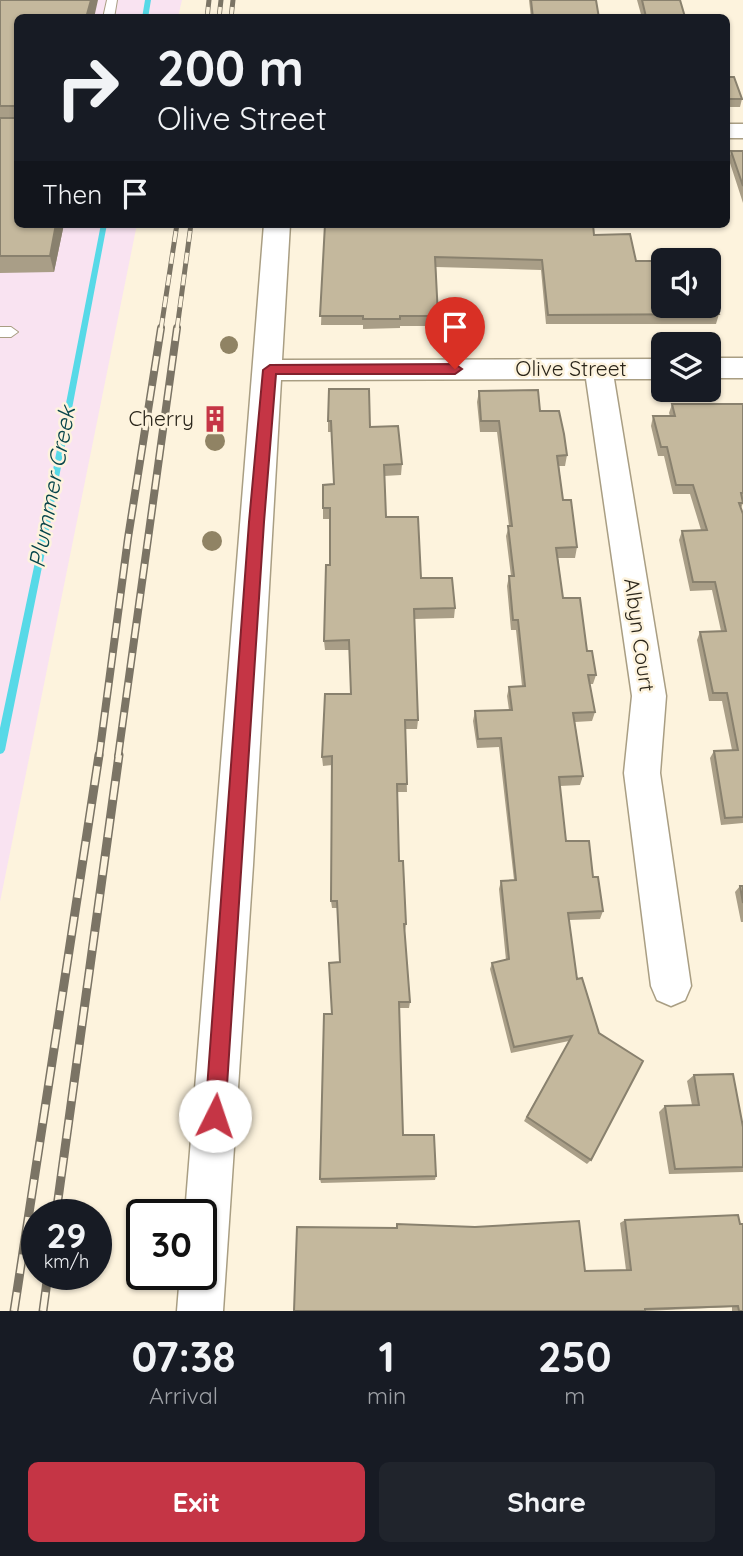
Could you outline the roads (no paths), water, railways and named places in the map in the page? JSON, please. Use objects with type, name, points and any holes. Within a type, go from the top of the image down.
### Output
[{"type":"street","points":[[200,1311],[270,370],[277,228]]},
{"type":"street","points":[[721,368],[743,368]]},
{"type":"street","name":"Albyn Court","points":[[598,369],[649,696],[642,773],[671,986]]},
{"type":"street","name":"Olive Street","points":[[270,370],[651,369]]},
{"type":"waterway","name":"Plummer Creek","points":[[146,14],[148,0]]},
{"type":"waterway","name":"Plummer Creek","points":[[0,750],[103,228]]},
{"type":"railway","points":[[207,14],[209,0]]},
{"type":"railway","points":[[219,14],[221,0]]},
{"type":"railway","points":[[231,14],[233,0]]},
{"type":"railway","points":[[161,329],[176,228]]},
{"type":"railway","points":[[177,329],[190,228]]},
{"type":"railway","points":[[99,757],[128,538],[161,328]]},
{"type":"railway","points":[[118,757],[177,328]]},
{"type":"railway","points":[[14,1311],[99,755]]},
{"type":"railway","points":[[58,1199],[119,755]]},
{"type":"railway","points":[[43,1311],[46,1290]]},
{"type":"place","name":"Cherry","points":[[215,419]]}]
